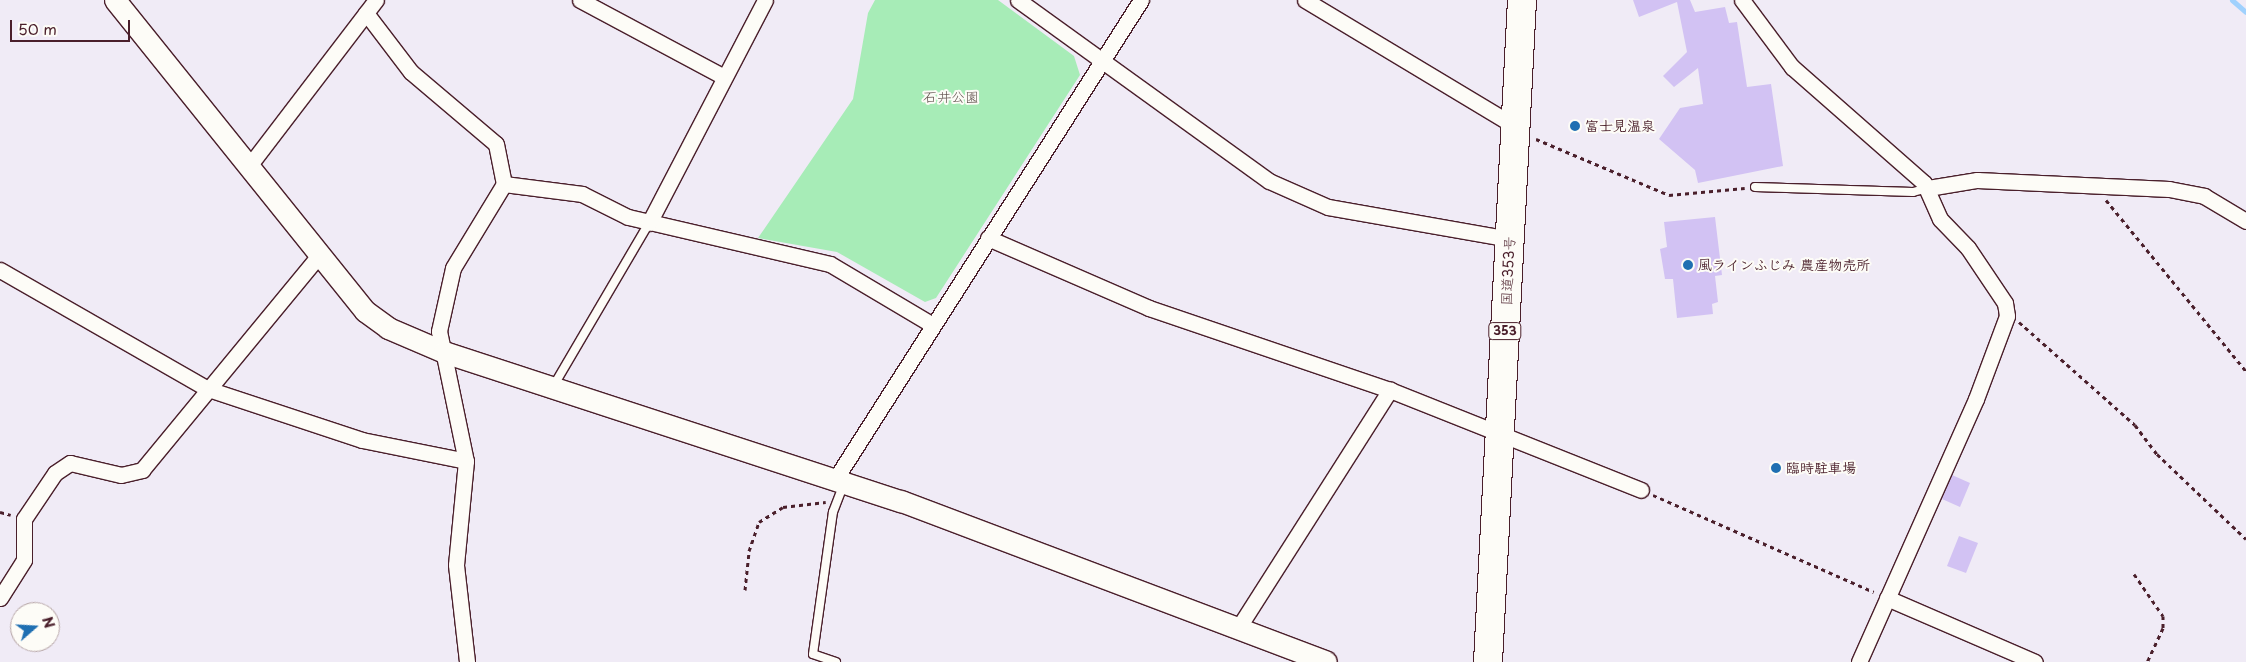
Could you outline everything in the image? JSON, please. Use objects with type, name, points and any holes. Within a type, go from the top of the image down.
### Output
[{"type":"highway","name":"国道353号","points":[[1488,662],[1522,0]]},
{"type":"street","points":[[115,0],[319,256],[365,311],[388,328],[444,352],[841,480],[1326,662]]},
{"type":"street","points":[[249,166],[376,0]]},
{"type":"street","points":[[580,0],[724,77]]},
{"type":"street","points":[[649,223],[765,0]]},
{"type":"street","points":[[1018,0],[1278,185],[1328,207],[1510,239]]},
{"type":"street","points":[[841,480],[931,324],[1141,0]]},
{"type":"street","points":[[1304,0],[1515,132]]},
{"type":"street","points":[[1742,0],[1792,67],[1928,188],[1940,219],[1973,256],[2005,303],[2007,316],[1860,662]]},
{"type":"street","points":[[366,13],[411,72],[496,144],[504,184],[453,268],[440,317],[444,352],[466,461],[456,565],[467,662]]},
{"type":"street","points":[[1928,188],[1977,180],[2094,186],[2204,196],[2246,221]]},
{"type":"street","points":[[504,184],[582,194],[649,223],[830,264],[931,324]]},
{"type":"street","points":[[988,238],[1149,308],[1390,390],[1641,490]]},
{"type":"street","points":[[0,598],[24,560],[24,519],[55,473],[70,463],[121,476],[142,470],[319,256]]},
{"type":"street","points":[[0,270],[208,389],[362,440],[466,461]]},
{"type":"street","points":[[1237,630],[1390,390]]},
{"type":"street","points":[[1888,598],[2014,658],[2035,662]]},
{"type":"lane","points":[[1755,187],[1913,192],[1928,188]]},
{"type":"lane","points":[[553,387],[649,223]]},
{"type":"lane","points":[[836,662],[813,654],[841,480]]},
{"type":"path","points":[[1515,132],[1669,195],[1755,187]]},
{"type":"path","points":[[2094,186],[2246,371]]},
{"type":"path","points":[[2007,316],[2026,326],[2135,425],[2157,454],[2246,539]]},
{"type":"path","points":[[1641,490],[1888,598]]},
{"type":"path","points":[[745,590],[749,551],[759,522],[783,507],[837,501]]},
{"type":"path","points":[[2134,574],[2163,616],[2163,628],[2147,662]]},
{"type":"green space","name":"石井公園","points":[[875,0],[998,0],[1074,56],[1080,75],[936,298],[925,302],[837,252],[758,238],[853,99],[868,13]]},
{"type":"building","points":[[1633,0],[1690,0],[1695,12],[1725,7],[1729,23],[1737,22],[1747,87],[1771,84],[1783,166],[1698,183],[1695,170],[1659,139],[1680,108],[1703,104],[1698,68],[1674,87],[1663,76],[1687,52],[1677,2],[1639,17]]},
{"type":"building","points":[[1715,217],[1722,275],[1715,276],[1718,302],[1712,304],[1713,314],[1677,318],[1673,279],[1665,279],[1660,249],[1667,247],[1664,222]]},
{"type":"building","points":[[1952,475],[1970,483],[1960,507],[1942,499]]},
{"type":"building","points":[[1959,536],[1978,543],[1966,573],[1947,566]]},
{"type":"waterway","points":[[2232,0],[2246,12]]},
{"type":"place","name":"富士見温泉","points":[[1575,126]]},
{"type":"place","name":"風ラインふじみ 農産物売所","points":[[1688,265]]},
{"type":"place","name":"臨時駐車場","points":[[1776,468]]}]
